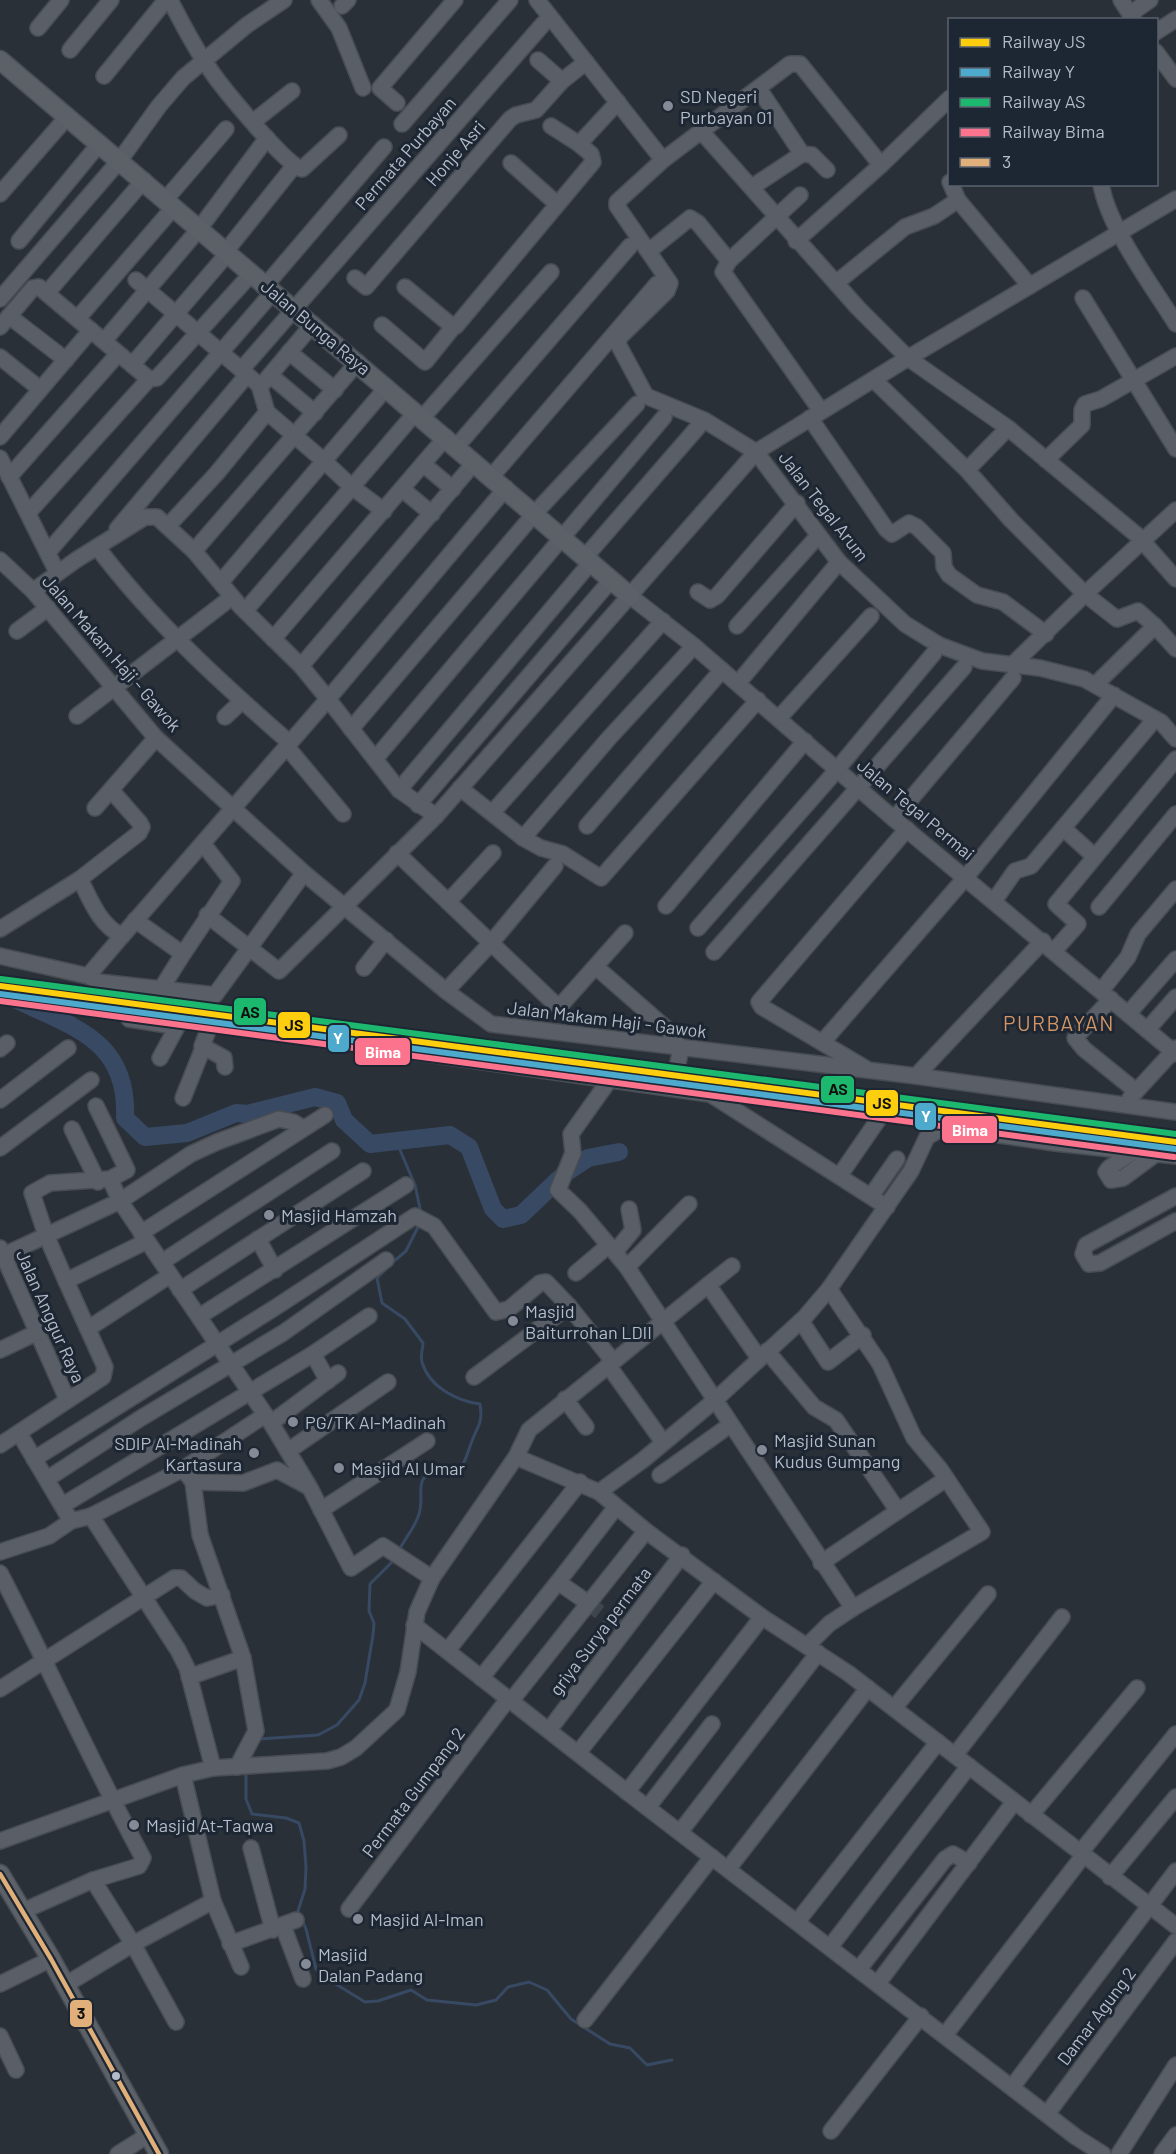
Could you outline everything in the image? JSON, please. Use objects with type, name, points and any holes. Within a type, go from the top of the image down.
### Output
[{"type":"main road","name":"Jalan Bunga Raya","points":[[0,60],[144,180],[251,274],[420,414],[630,596]]},
{"type":"main road","points":[[0,1874],[51,1959],[159,2154]]},
{"type":"street","points":[[38,28],[62,0]]},
{"type":"street","points":[[70,50],[111,0]]},
{"type":"street","points":[[104,76],[168,0],[204,61],[253,122],[294,166],[302,169],[339,135]]},
{"type":"street","points":[[0,300],[120,160],[159,106],[183,78],[247,25],[284,0]]},
{"type":"street","points":[[319,0],[339,28],[363,88]]},
{"type":"street","points":[[397,104],[380,88],[455,0]]},
{"type":"street","points":[[402,124],[510,0]]},
{"type":"street","points":[[537,0],[663,160]]},
{"type":"street","points":[[1121,0],[1132,17],[1150,0]]},
{"type":"street","points":[[1158,31],[1176,19]]},
{"type":"street","name":"Permata Purbayan","points":[[102,544],[296,309],[544,23]]},
{"type":"street","points":[[1158,54],[1175,75]]},
{"type":"street","points":[[538,60],[562,81]]},
{"type":"street","name":"Honje Asri","points":[[366,287],[510,119],[516,115],[536,110],[562,81],[586,63]]},
{"type":"street","points":[[729,261],[698,223],[690,218],[649,250],[616,204],[663,160],[790,64],[798,63],[881,165]]},
{"type":"street","points":[[759,89],[802,154]]},
{"type":"street","points":[[253,122],[292,91]]},
{"type":"street","points":[[796,241],[881,165],[948,100]]},
{"type":"street","points":[[579,144],[618,102]]},
{"type":"street","points":[[0,194],[68,116]]},
{"type":"street","points":[[382,325],[425,362],[593,162],[591,154],[551,126]]},
{"type":"street","points":[[78,318],[226,129]]},
{"type":"street","points":[[701,131],[796,241],[908,358],[1008,428],[1141,540],[1176,579]]},
{"type":"street","points":[[104,341],[149,291],[199,229],[267,138]]},
{"type":"street","points":[[19,241],[100,143]]},
{"type":"street","points":[[49,551],[219,351],[384,147]]},
{"type":"street","points":[[752,188],[802,154],[812,155],[827,170]]},
{"type":"street","points":[[511,163],[557,204]]},
{"type":"street","points":[[132,365],[177,314],[294,166]]},
{"type":"street","points":[[47,293],[144,180]]},
{"type":"street","points":[[952,186],[958,200],[1030,286]]},
{"type":"street","points":[[1102,186],[1106,203],[1121,232],[1176,324]]},
{"type":"street","points":[[800,195],[729,261],[723,269],[727,280],[775,344],[815,415],[886,529],[895,533],[906,524],[914,525],[944,553],[944,567],[949,575],[977,595],[1003,602],[1046,634]]},
{"type":"street","points":[[207,915],[279,971],[436,816],[756,452],[908,358],[1176,199]]},
{"type":"street","points":[[836,283],[905,227],[934,216],[958,200]]},
{"type":"street","points":[[273,639],[423,464],[451,441],[630,246]]},
{"type":"street","name":"Jalan Tegal Arum","points":[[649,250],[669,278],[669,288],[618,342],[642,391],[649,398],[712,424],[756,452],[797,503],[818,536],[839,562],[905,624],[919,634],[975,659],[1012,672],[1061,672],[1096,684],[1155,719],[1176,739]]},
{"type":"street","points":[[245,611],[352,487],[551,272]]},
{"type":"street","points":[[28,513],[148,379],[157,378],[251,274]]},
{"type":"street","points":[[136,280],[244,373],[265,381],[315,413]]},
{"type":"street","points":[[88,976],[135,920],[204,845],[328,699],[657,284]]},
{"type":"street","points":[[66,360],[5,322],[35,287],[47,293],[78,318],[148,379]]},
{"type":"street","points":[[405,287],[454,326]]},
{"type":"street","points":[[1083,298],[1176,449]]},
{"type":"street","points":[[168,526],[217,473],[267,412],[265,381],[313,324]]},
{"type":"street","points":[[0,437],[91,330]]},
{"type":"street","points":[[289,352],[335,390]]},
{"type":"street","points":[[9,477],[118,354]]},
{"type":"street","points":[[1046,460],[1082,425],[1082,410],[1085,404],[1134,381],[1176,356]]},
{"type":"street","points":[[0,357],[40,389]]},
{"type":"street","points":[[194,551],[358,362]]},
{"type":"street","points":[[874,380],[967,470],[1011,520],[1084,594],[1117,619],[1138,611],[1176,649]]},
{"type":"street","points":[[221,582],[387,387]]},
{"type":"street","points":[[351,729],[535,513],[637,404]]},
{"type":"street","points":[[267,412],[352,487],[384,511]]},
{"type":"street","points":[[375,759],[664,417]]},
{"type":"street","points":[[399,789],[698,427]]},
{"type":"street","points":[[967,470],[1008,428]]},
{"type":"street","points":[[0,458],[49,551],[46,581]]},
{"type":"street","points":[[301,666],[475,462]]},
{"type":"street","points":[[423,464],[453,489]]},
{"type":"street","points":[[402,489],[432,514]]},
{"type":"street","points":[[698,592],[710,600],[717,596],[797,503]]},
{"type":"street","points":[[894,819],[1012,672],[1046,634],[1084,594],[1176,510]]},
{"type":"street","points":[[46,581],[102,544],[151,516],[168,526],[194,551],[245,611],[301,666],[399,789],[418,806],[436,816]]},
{"type":"street","points":[[737,626],[818,536]]},
{"type":"street","points":[[102,544],[124,583],[176,640],[288,745],[343,814]]},
{"type":"street","name":"Jalan Makam Haji - Gawok","points":[[0,560],[46,581],[48,608],[156,738],[304,873],[446,991],[481,1017],[504,1027],[916,1076],[1176,1112]]},
{"type":"street","points":[[738,683],[839,562]]},
{"type":"street","points":[[418,806],[612,579]]},
{"type":"street","name":"Jalan Tegal Permai","points":[[630,596],[723,670],[859,786],[894,819],[1175,1051]]},
{"type":"street","points":[[77,716],[232,597]]},
{"type":"street","points":[[17,631],[48,608]]},
{"type":"street","points":[[779,718],[871,616]]},
{"type":"street","points":[[492,813],[663,621]]},
{"type":"street","points":[[1096,684],[1155,626]]},
{"type":"street","points":[[523,838],[610,737],[694,646]]},
{"type":"street","points":[[698,928],[934,653]]},
{"type":"street","points":[[714,952],[964,667]]},
{"type":"street","points":[[587,826],[723,670]]},
{"type":"street","points":[[827,1037],[966,877],[1114,695]]},
{"type":"street","points":[[460,788],[523,838],[540,848],[563,854],[601,878],[758,700]]},
{"type":"street","points":[[225,717],[242,701]]},
{"type":"street","points":[[994,901],[1016,871],[1028,868],[1155,719]]},
{"type":"street","points":[[95,808],[156,738]]},
{"type":"street","points":[[666,906],[805,741]]},
{"type":"street","points":[[916,1076],[1048,946],[1078,924],[1056,904],[1176,759]]},
{"type":"street","points":[[0,929],[80,879],[139,833],[142,827],[111,790]]},
{"type":"street","points":[[1099,907],[1176,814]]},
{"type":"street","points":[[1063,828],[1094,856]]},
{"type":"street","points":[[870,1071],[762,1007],[759,1002],[907,829]]},
{"type":"street","points":[[161,988],[232,879],[204,845]]},
{"type":"street","points":[[397,853],[558,1005],[565,1002],[625,933]]},
{"type":"street","points":[[448,903],[493,853]]},
{"type":"street","points":[[446,991],[491,943],[555,866]]},
{"type":"street","points":[[0,956],[88,976],[99,982],[215,995],[247,948],[304,873]]},
{"type":"street","points":[[80,879],[101,919],[112,931],[122,936]]},
{"type":"street","points":[[1136,1091],[1084,1049],[1075,1038],[1106,995],[1128,957],[1138,934],[1176,889]]},
{"type":"street","points":[[135,920],[183,954]]},
{"type":"street","points":[[364,968],[386,940]]},
{"type":"street","points":[[1128,1014],[1176,959]]},
{"type":"street","points":[[596,967],[668,1030],[681,1048],[673,1088]]},
{"type":"street","points":[[1147,1030],[1176,997]]},
{"type":"street","points":[[129,1019],[174,1026],[187,1020],[211,1023],[608,1082],[673,1088],[717,1097],[840,1174],[887,1207]]},
{"type":"street","points":[[160,1058],[179,1023]]},
{"type":"street","points":[[183,1098],[211,1023]]},
{"type":"street","points":[[0,1100],[68,1048]]},
{"type":"street","points":[[203,1048],[224,1057],[225,1067]]},
{"type":"street","points":[[1124,1104],[1175,1051]]},
{"type":"street","points":[[0,1148],[91,1080]]},
{"type":"street","points":[[608,1082],[571,1134],[573,1153],[558,1187],[559,1193],[580,1211],[627,1267],[821,1563],[853,1608]]},
{"type":"street","points":[[0,1445],[67,1399],[98,1382],[106,1373],[46,1235],[32,1193],[50,1183],[104,1181],[127,1170],[96,1106]]},
{"type":"street","points":[[840,1174],[887,1107]]},
{"type":"street","points":[[66,1281],[144,1237],[325,1115]]},
{"type":"street","points":[[1,1253],[120,1201],[191,1154],[217,1142],[279,1119],[293,1122],[303,1128]]},
{"type":"street","points":[[599,1492],[714,1401],[801,1321],[829,1289],[887,1207],[911,1170],[927,1137],[944,1127],[1055,1143],[1176,1156]]},
{"type":"street","points":[[72,1129],[104,1181],[200,1316],[229,1364],[268,1419],[310,1488],[351,1568],[381,1546],[398,1554],[432,1578]]},
{"type":"street","points":[[1134,1150],[1109,1168],[1106,1172],[1111,1180],[1123,1178],[1157,1153]]},
{"type":"street","points":[[162,1262],[332,1151]]},
{"type":"street","points":[[871,1196],[897,1159]]},
{"type":"street","points":[[180,1290],[363,1171]]},
{"type":"street","points":[[200,1316],[276,1270],[405,1185]]},
{"type":"street","points":[[1176,1196],[1086,1245],[1083,1254],[1089,1264],[1100,1263],[1176,1221]]},
{"type":"street","points":[[627,1267],[689,1204]]},
{"type":"street","points":[[576,1273],[633,1230],[629,1209]]},
{"type":"street","points":[[34,1459],[418,1215],[434,1226],[496,1312],[508,1309],[542,1282],[551,1286],[569,1306],[610,1363],[663,1443]]},
{"type":"street","points":[[258,1239],[276,1270]]},
{"type":"street","name":"Jalan Anggur Raya","points":[[1,1253],[39,1332],[67,1399]]},
{"type":"street","points":[[47,1479],[289,1328],[386,1260]]},
{"type":"street","points":[[0,1841],[183,1775],[213,1768],[264,1766],[341,1757],[356,1748],[387,1722],[401,1702],[417,1612],[432,1578],[516,1457],[534,1424],[732,1266]]},
{"type":"street","points":[[329,1273],[341,1292]]},
{"type":"street","points":[[88,1328],[170,1276]]},
{"type":"street","points":[[708,1285],[763,1355],[814,1407],[836,1420],[898,1511]]},
{"type":"street","points":[[680,1832],[813,1650],[829,1624],[982,1532],[946,1479],[914,1438],[880,1364],[829,1289]]},
{"type":"street","points":[[474,1377],[569,1306]]},
{"type":"street","points":[[276,1307],[289,1328]]},
{"type":"street","points":[[63,1505],[312,1354],[369,1316]]},
{"type":"street","points":[[801,1321],[828,1362],[862,1335]]},
{"type":"street","points":[[0,1350],[39,1332]]},
{"type":"street","points":[[0,1552],[49,1536],[71,1521],[91,1516],[183,1469],[268,1419],[333,1377],[312,1354]]},
{"type":"street","points":[[288,1451],[388,1382]]},
{"type":"street","points":[[565,1399],[586,1427]]},
{"type":"street","points":[[660,1475],[730,1425]]},
{"type":"street","points":[[19,1432],[71,1521]]},
{"type":"street","points":[[321,1510],[427,1441]]},
{"type":"street","points":[[516,1457],[599,1492],[646,1531],[762,1617],[868,1688],[1110,1877],[1174,1921]]},
{"type":"street","points":[[183,1469],[193,1482],[200,1535],[243,1658],[256,1731],[239,1767]]},
{"type":"street","points":[[193,1482],[243,1483],[278,1470],[310,1488]]},
{"type":"street","points":[[821,1563],[946,1479]]},
{"type":"street","points":[[448,1650],[579,1482]]},
{"type":"street","points":[[481,1678],[616,1507]]},
{"type":"street","points":[[91,1516],[178,1650],[189,1677],[213,1768]]},
{"type":"street","name":"Permata Gumpang 2","points":[[349,1909],[510,1700],[646,1531]]},
{"type":"street","name":"griya Surya permata","points":[[549,1730],[681,1555]]},
{"type":"street","points":[[0,1573],[45,1659],[112,1801],[143,1858],[139,1866],[93,1880],[23,1911]]},
{"type":"street","points":[[0,1689],[177,1577],[207,1598],[222,1596]]},
{"type":"street","points":[[578,1753],[714,1581]]},
{"type":"street","points":[[558,1582],[588,1604]]},
{"type":"street","points":[[894,1708],[988,1594]]},
{"type":"street","points":[[627,1792],[762,1617]]},
{"type":"street","points":[[955,1755],[1062,1617]]},
{"type":"street","points":[[414,1625],[627,1792],[1047,2114],[1103,2154]]},
{"type":"street","points":[[189,1677],[243,1658]]},
{"type":"street","points":[[728,1869],[868,1688]]},
{"type":"street","points":[[1031,1815],[1137,1688]]},
{"type":"street","points":[[648,1807],[712,1724]]},
{"type":"street","points":[[945,2035],[1176,1734]]},
{"type":"street","points":[[797,1922],[938,1742]]},
{"type":"street","points":[[830,1947],[969,1767]]},
{"type":"street","points":[[183,1775],[213,1901],[241,1967]]},
{"type":"street","points":[[1110,1877],[1176,1797]]},
{"type":"street","points":[[878,1983],[1014,1802]]},
{"type":"street","points":[[251,1848],[284,1925],[303,1979]]},
{"type":"street","points":[[859,1969],[945,1859],[953,1854],[969,1863]]},
{"type":"street","points":[[585,2020],[712,1857]]},
{"type":"street","points":[[1012,2087],[1176,1870]]},
{"type":"street","points":[[93,1880],[133,1944],[177,2022]]},
{"type":"street","points":[[65,1985],[133,1944],[213,1901]]},
{"type":"street","points":[[230,1944],[284,1925]]},
{"type":"street","name":"Damar Agung 2","points":[[1047,2114],[1176,1941]]},
{"type":"street","points":[[0,1984],[51,1959]]},
{"type":"street","points":[[831,2131],[921,2016]]},
{"type":"street","points":[[0,2036],[16,2070]]},
{"type":"street","points":[[1119,2154],[1176,2065]]},
{"type":"street","points":[[118,2154],[148,2135]]},
{"type":"street","points":[[1162,2154],[1176,2135]]},
{"type":"waterway","points":[[0,991],[67,1023],[103,1049],[116,1067],[123,1089],[125,1118],[145,1137],[187,1133],[236,1113],[247,1114],[315,1097],[337,1103],[344,1120],[370,1144],[450,1135],[469,1147],[493,1209],[503,1219],[521,1215],[559,1179]]},
{"type":"waterway","points":[[397,1143],[415,1185],[421,1213]]},
{"type":"waterway","points":[[564,1174],[588,1158],[619,1152]]},
{"type":"waterway","points":[[392,1263],[406,1251],[419,1225]]},
{"type":"waterway","points":[[385,1270],[377,1278],[382,1303],[405,1319],[423,1343],[421,1360],[431,1379],[453,1396],[480,1404],[481,1410],[479,1424],[461,1467],[444,1474],[437,1469],[429,1473],[421,1483],[418,1517],[399,1550]]},
{"type":"waterway","points":[[259,1739],[318,1735],[337,1725],[359,1700],[365,1683],[373,1635],[374,1623],[369,1611],[370,1584],[395,1559]]},
{"type":"waterway","points":[[246,1770],[246,1799],[252,1814],[286,1818],[299,1823],[304,1841],[306,1867],[305,1889],[298,1911],[306,1929],[316,1969],[321,1975],[365,2002],[378,2001],[411,1990],[427,2000],[476,2005],[496,2000],[508,1987],[529,1982],[547,1990],[571,2019],[610,2044],[630,2048],[647,2065],[672,2060]]},
{"type":"tunnel","points":[[588,1603],[624,1631]]},
{"type":"rail line","name":"AS","points":[[1,979],[1176,1134]]},
{"type":"rail line","name":"JS","points":[[0,986],[1176,1142]]},
{"type":"rail line","name":"Y","points":[[0,994],[1175,1149]]},
{"type":"rail line","name":"Bima","points":[[0,1001],[1174,1157]]},
{"type":"transit line","name":"3","points":[[0,1874],[51,1959],[159,2154]]},
{"type":"place","name":"SD Negeri Purbayan 01","points":[[668,106]]},
{"type":"place","name":"Masjid Hamzah","points":[[269,1215]]},
{"type":"place","name":"Masjid Baiturrohan LDII","points":[[513,1321]]},
{"type":"place","name":"PG/TK Al-Madinah","points":[[293,1422]]},
{"type":"place","name":"Masjid Sunan Kudus Gumpang","points":[[762,1450]]},
{"type":"place","name":"SDIP Al-Madinah Kartasura","points":[[254,1453]]},
{"type":"place","name":"Masjid Al Umar","points":[[339,1468]]},
{"type":"place","name":"Masjid At-Taqwa","points":[[134,1825]]},
{"type":"place","name":"Masjid Al-Iman","points":[[358,1919]]},
{"type":"place","name":"Masjid Dalan Padang","points":[[306,1964]]},
{"type":"district","name":"PURBAYAN","points":[[1059,1022]]}]
